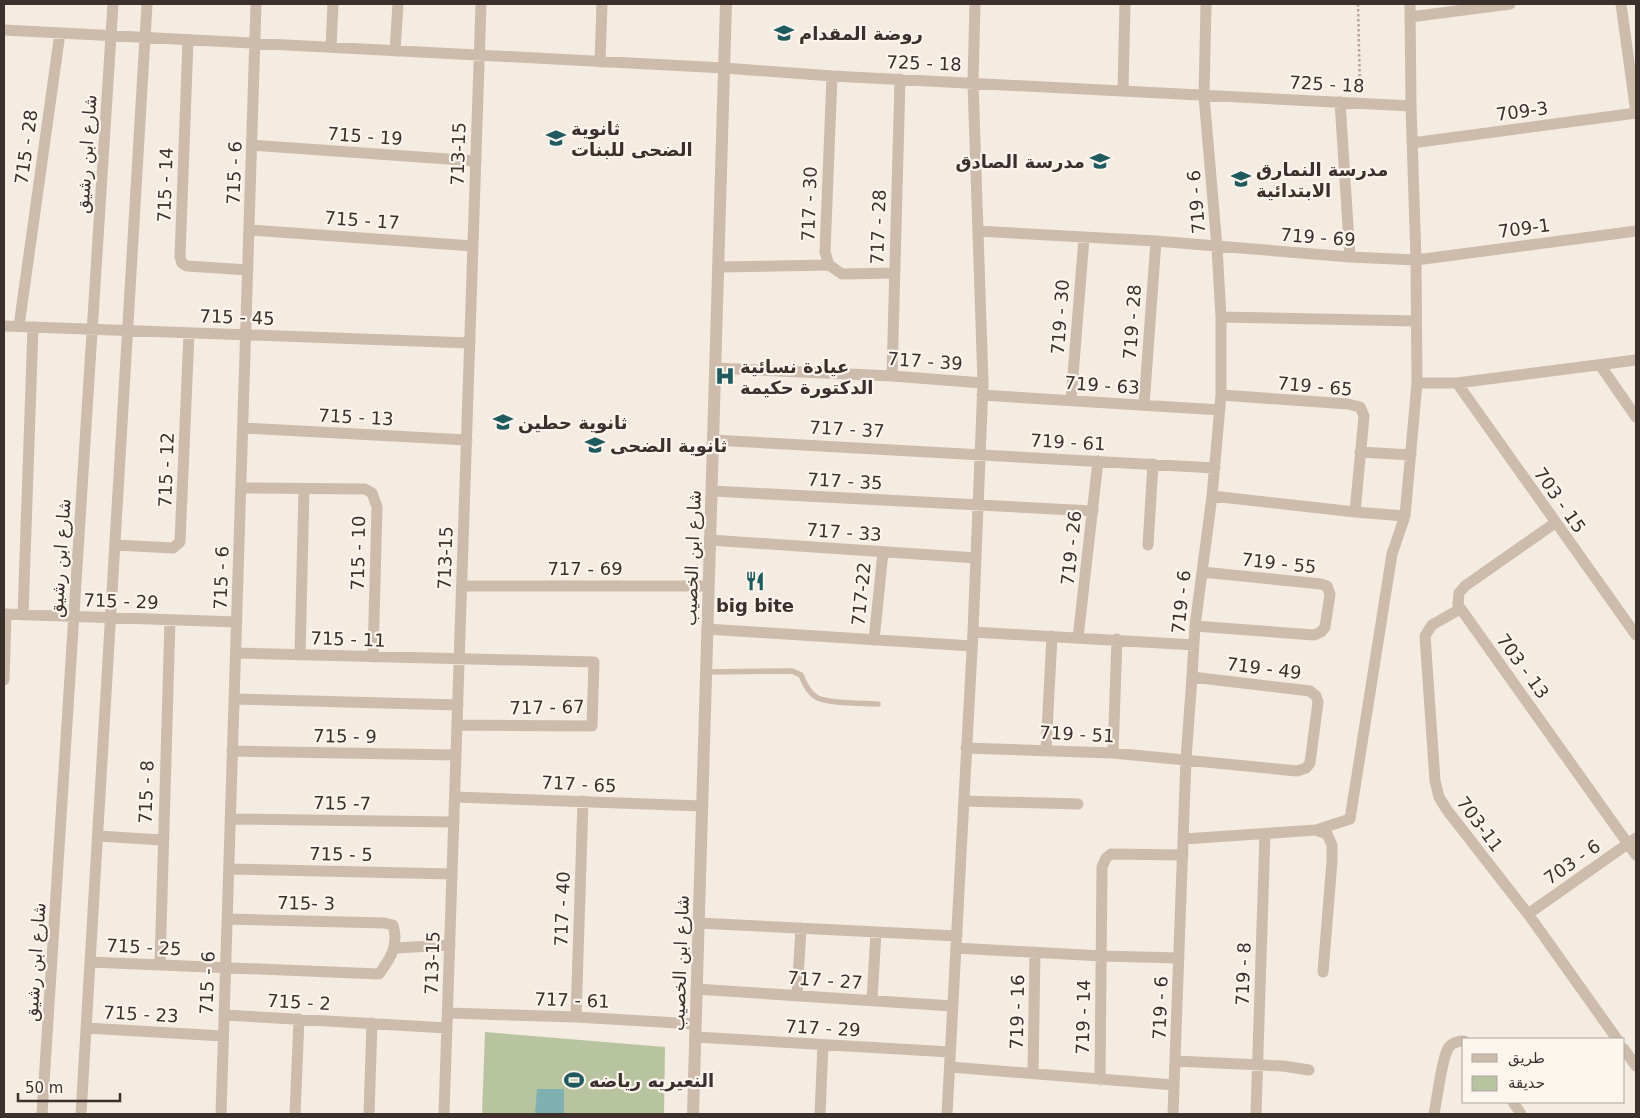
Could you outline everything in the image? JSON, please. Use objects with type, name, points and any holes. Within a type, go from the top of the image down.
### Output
[{"type":"street","name":"شارع ابن رشيق","points":[[42,1114],[113,4]]},
{"type":"street","points":[[81,1114],[147,4]]},
{"type":"street","name":"715 - 6","points":[[221,1114],[256,4]]},
{"type":"street","points":[[331,47],[333,4]]},
{"type":"street","points":[[395,51],[398,4]]},
{"type":"street","name":"713-15","points":[[444,1114],[481,4]]},
{"type":"street","points":[[600,62],[602,4]]},
{"type":"street","name":"شارع ابن الخصيب","points":[[692,1114],[726,4]]},
{"type":"street","points":[[947,1114],[973,632],[983,389],[973,82],[975,4]]},
{"type":"street","points":[[1123,90],[1125,4]]},
{"type":"street","name":"719 - 6","points":[[1173,1114],[1186,759],[1195,626],[1212,496],[1221,395],[1221,317],[1204,96],[1206,4]]},
{"type":"street","points":[[1184,839],[1316,830],[1350,819],[1392,554],[1405,516],[1417,383],[1410,4]]},
{"type":"street","points":[[1410,17],[1510,4]]},
{"type":"street","points":[[1620,4],[1636,113]]},
{"type":"street","name":"725 - 18","points":[[4,30],[1411,106]]},
{"type":"street","name":"715 - 28","points":[[19,326],[60,33]]},
{"type":"street","name":"715 - 14","points":[[188,40],[180,257],[182,263],[186,266],[248,270]]},
{"type":"street","name":"717 - 30","points":[[832,76],[825,252],[829,265],[842,274],[894,273]]},
{"type":"street","name":"717 - 28","points":[[892,376],[900,79]]},
{"type":"street","points":[[1340,102],[1350,257]]},
{"type":"street","name":"709-3","points":[[1412,143],[1636,113]]},
{"type":"street","name":"715 - 19","points":[[252,145],[476,161]]},
{"type":"street","name":"715 - 17","points":[[249,230],[473,246]]},
{"type":"street","name":"719 - 69","points":[[978,231],[1416,260]]},
{"type":"street","name":"709-1","points":[[1416,260],[1636,231]]},
{"type":"street","name":"719 - 30","points":[[1071,400],[1084,238]]},
{"type":"street","name":"719 - 28","points":[[1144,405],[1156,242]]},
{"type":"street","points":[[718,268],[829,265]]},
{"type":"street","points":[[1221,317],[1416,321]]},
{"type":"street","name":"715 - 45","points":[[4,326],[470,344]]},
{"type":"street","points":[[23,614],[33,327]]},
{"type":"street","name":"715 - 12","points":[[115,545],[173,548],[180,542],[189,333]]},
{"type":"street","points":[[1417,383],[1457,383],[1636,360]]},
{"type":"street","points":[[1600,365],[1636,417]]},
{"type":"street","name":"717 - 39","points":[[715,368],[892,376],[983,389]]},
{"type":"street","name":"703 - 15","points":[[1457,383],[1636,635]]},
{"type":"street","name":"719 - 63","points":[[983,389],[1071,400],[1220,410]]},
{"type":"street","name":"719 - 65","points":[[1221,395],[1348,404],[1360,407],[1364,416],[1355,512]]},
{"type":"street","name":"715 - 13","points":[[243,428],[467,440]]},
{"type":"street","name":"717 - 37","points":[[713,440],[980,454]]},
{"type":"street","points":[[1360,452],[1411,455]]},
{"type":"street","name":"719 - 61","points":[[980,454],[1215,468]]},
{"type":"street","name":"719 - 26","points":[[1078,638],[1098,461]]},
{"type":"street","points":[[1148,545],[1153,464]]},
{"type":"street","name":"715 - 10","points":[[241,488],[365,489],[372,493],[377,508],[373,657]]},
{"type":"street","points":[[300,655],[304,489]]},
{"type":"street","name":"717 - 35","points":[[712,491],[1093,511]]},
{"type":"street","points":[[1212,496],[1405,516]]},
{"type":"street","points":[[1460,609],[1457,601],[1462,589],[1555,523]]},
{"type":"street","name":"717 - 33","points":[[710,540],[976,558]]},
{"type":"street","name":"717-22","points":[[874,640],[883,552]]},
{"type":"street","name":"719 - 55","points":[[1195,626],[1314,635],[1321,632],[1325,627],[1330,594],[1327,586],[1321,584],[1202,572]]},
{"type":"street","name":"717 - 69","points":[[462,586],[708,586]]},
{"type":"street","name":"703 - 13","points":[[1460,609],[1632,841],[1636,855]]},
{"type":"street","name":"703-11","points":[[1460,609],[1432,625],[1425,636],[1437,789],[1442,804],[1528,914],[1616,1038]]},
{"type":"street","points":[[4,680],[5,614]]},
{"type":"street","name":"715 - 29","points":[[5,614],[237,622]]},
{"type":"street","name":"715 - 8","points":[[160,964],[162,840],[170,620]]},
{"type":"street","points":[[707,629],[972,646]]},
{"type":"street","points":[[973,632],[1194,645]]},
{"type":"street","points":[[1046,750],[1052,636]]},
{"type":"street","points":[[1114,753],[1117,640]]},
{"type":"street","name":"715 - 11","points":[[236,653],[459,660]]},
{"type":"street","name":"717 - 67","points":[[457,725],[592,726],[594,662],[459,660]]},
{"type":"street","name":"719 - 49","points":[[1186,759],[1298,771],[1306,768],[1310,764],[1318,702],[1316,696],[1310,690],[1192,677]]},
{"type":"street","points":[[234,700],[458,705]]},
{"type":"street","name":"719 - 51","points":[[966,748],[1114,753],[1186,759]]},
{"type":"street","name":"715 - 9","points":[[232,751],[456,755]]},
{"type":"street","name":"717 - 65","points":[[455,797],[702,806]]},
{"type":"street","name":"717 - 40","points":[[576,1017],[583,801]]},
{"type":"street","points":[[964,802],[1078,804]]},
{"type":"street","name":"715 -7","points":[[230,819],[454,822]]},
{"type":"street","points":[[1316,830],[1327,834],[1332,845],[1323,972]]},
{"type":"street","name":"719 - 8","points":[[1256,1114],[1265,834]]},
{"type":"street","points":[[98,836],[162,840]]},
{"type":"street","name":"703 - 6","points":[[1528,914],[1632,841]]},
{"type":"street","name":"719 - 14","points":[[1100,1080],[1102,867],[1106,858],[1111,854],[1183,855]]},
{"type":"street","name":"715 - 5","points":[[229,869],[452,874]]},
{"type":"street","name":"715- 3","points":[[227,919],[384,923],[393,925],[395,948]]},
{"type":"street","points":[[698,923],[876,932],[1036,952],[1179,958]]},
{"type":"street","points":[[797,996],[801,928]]},
{"type":"street","points":[[872,1000],[876,932]]},
{"type":"street","points":[[395,948],[450,945]]},
{"type":"street","name":"715 - 25","points":[[90,962],[379,974],[395,948]]},
{"type":"street","name":"719 - 16","points":[[1032,1073],[1036,952]]},
{"type":"street","name":"717 - 27","points":[[696,989],[952,1006]]},
{"type":"street","name":"717 - 61","points":[[448,1013],[576,1017],[695,1024]]},
{"type":"street","name":"715 - 2","points":[[224,1015],[447,1028]]},
{"type":"street","points":[[295,1114],[299,1019]]},
{"type":"street","points":[[369,1114],[372,1024]]},
{"type":"street","name":"715 - 23","points":[[86,1028],[223,1036]]},
{"type":"street","name":"717 - 29","points":[[695,1037],[950,1052]]},
{"type":"street","points":[[1434,1114],[1446,1054],[1451,1045],[1462,1041]]},
{"type":"street","points":[[820,1114],[823,1045]]},
{"type":"street","points":[[1625,1050],[1636,1066]]},
{"type":"street","points":[[1175,1061],[1283,1066],[1309,1070]]},
{"type":"street","points":[[950,1067],[1174,1085]]},
{"type":"street","points":[[1514,1103],[1521,1114]]},
{"type":"lane","points":[[706,672],[792,671],[801,675],[805,686],[816,697],[828,701],[878,704]]},
{"type":"path","points":[[1358,4],[1360,104]]},
{"type":"green space","name":"النعيريه رياضه","points":[[485,1032],[665,1047],[664,1114],[482,1114]]},
{"type":"water","points":[[537,1089],[564,1089],[564,1114],[535,1114]]},
{"type":"place","name":"روضة المقدام","points":[[784,33]]},
{"type":"place","name":"ثانوية الضحى للبنات","points":[[556,138]]},
{"type":"place","name":"مدرسة الصادق","points":[[1100,161]]},
{"type":"place","name":"مدرسة النمارق الابتدائية","points":[[1241,179]]},
{"type":"place","name":"عيادة نسائية الدكتورة حكيمة","points":[[725,376]]},
{"type":"place","name":"ثانوية حطين","points":[[503,422]]},
{"type":"place","name":"ثانوية الضحى","points":[[595,445]]},
{"type":"place","name":"big bite","points":[[755,581]]},
{"type":"place","name":"النعيريه رياضه","points":[[574,1080]]}]
